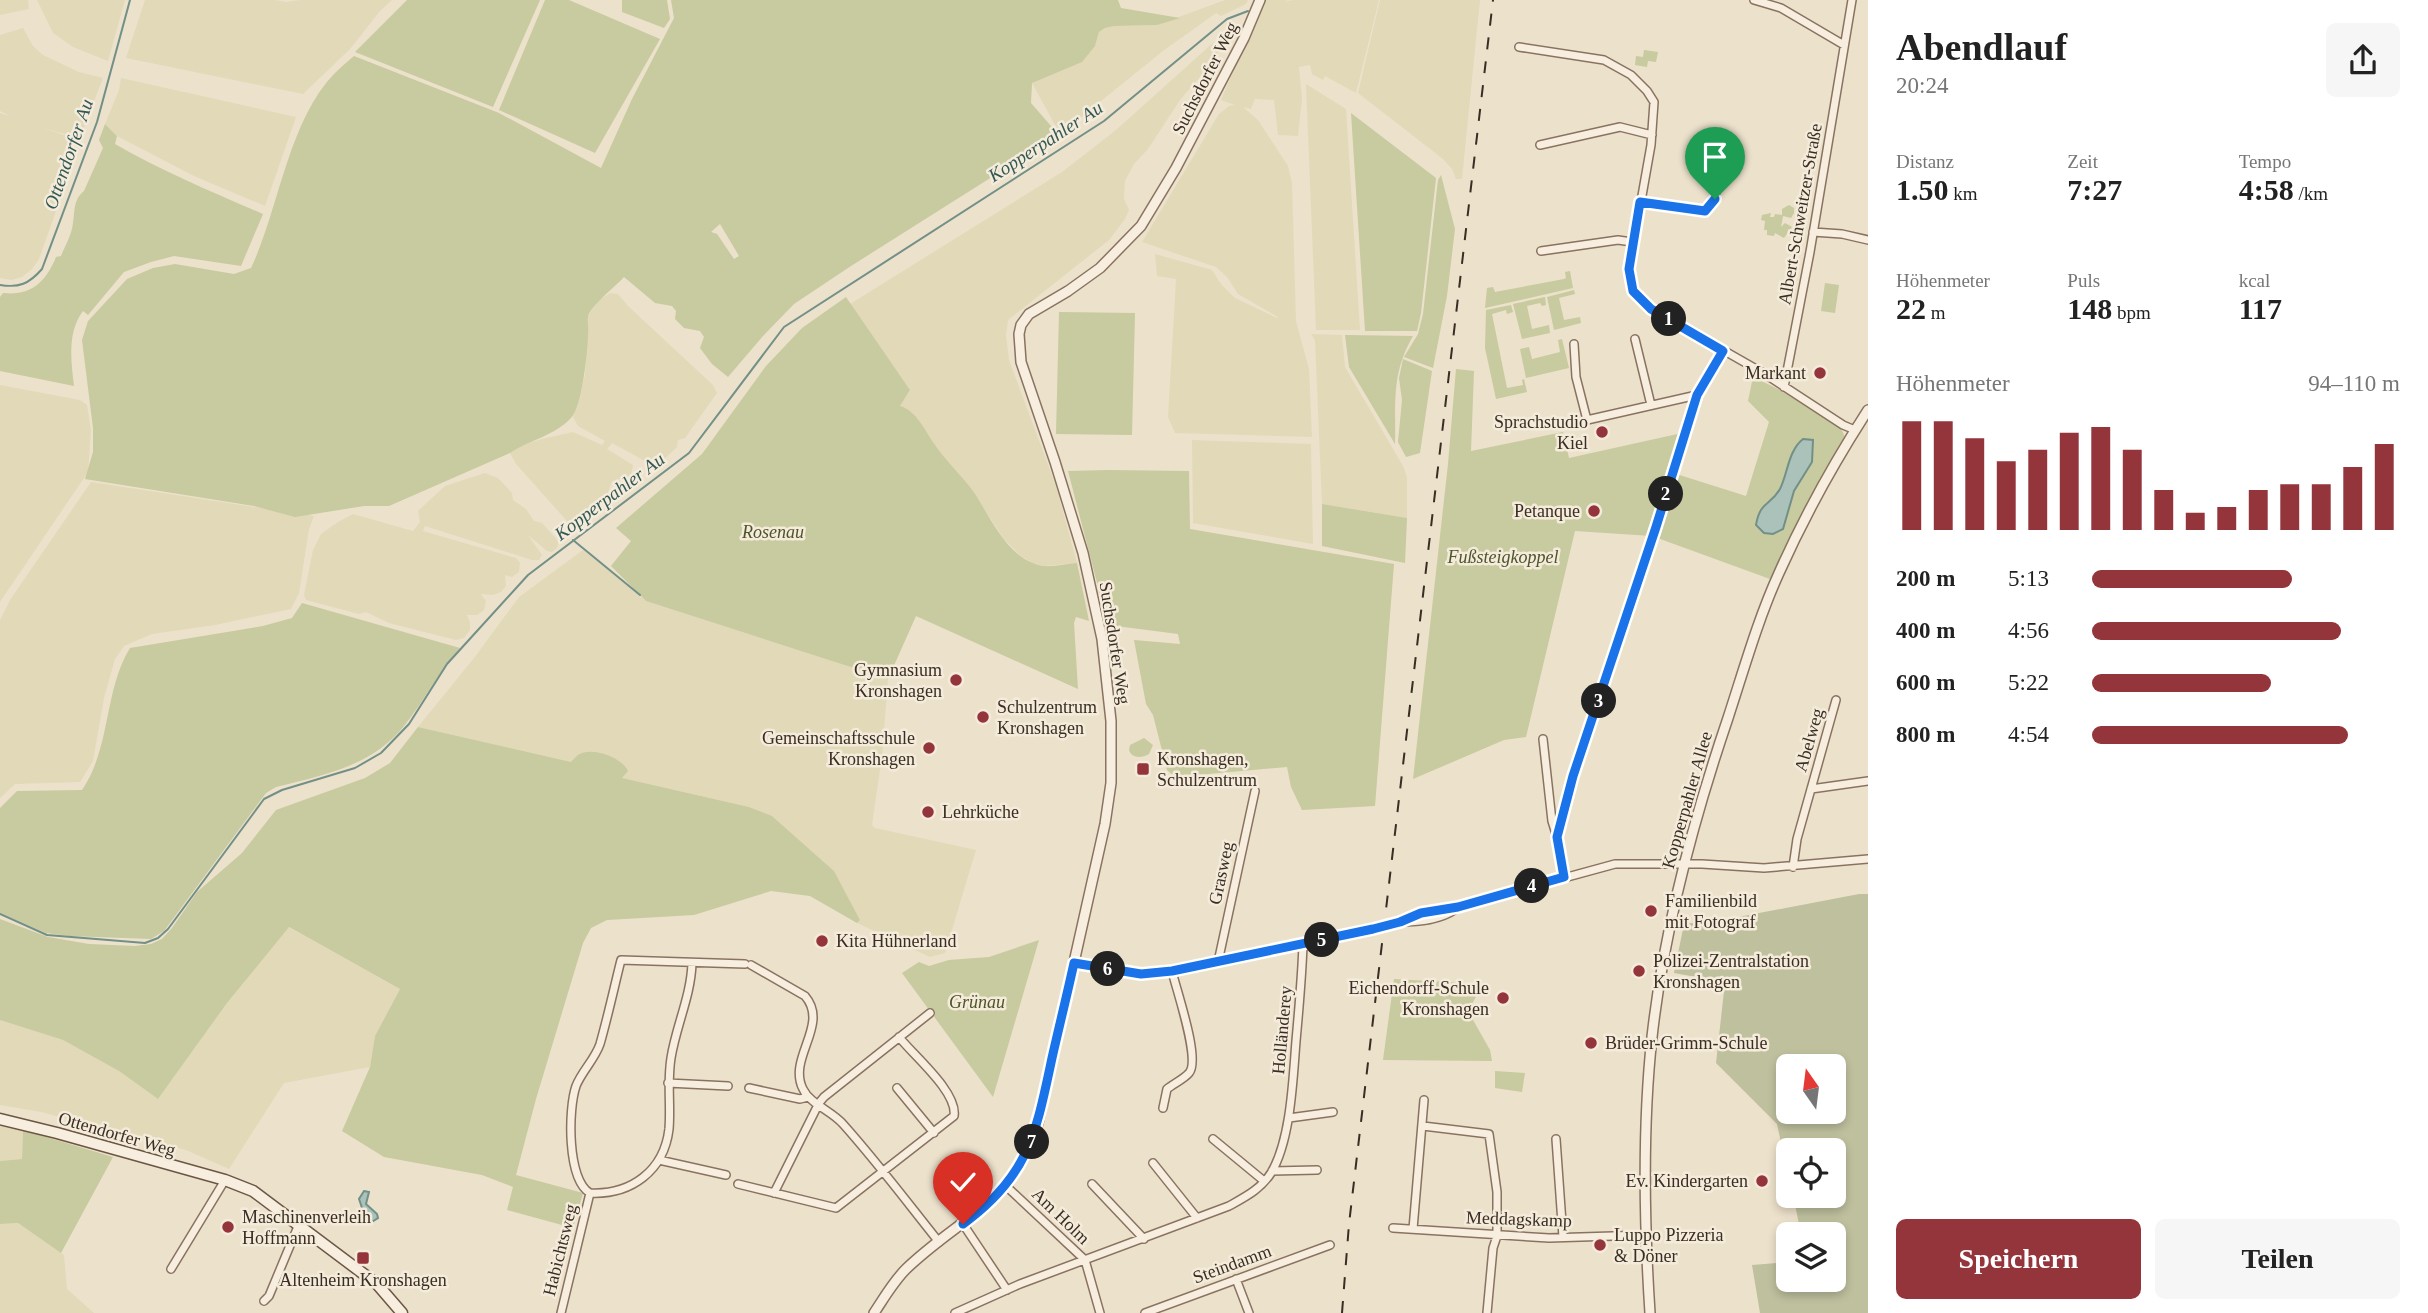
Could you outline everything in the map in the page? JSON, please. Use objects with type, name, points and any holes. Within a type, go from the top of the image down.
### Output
[{"type":"main road","name":"Ottendorfer Weg","points":[[0,1119],[225,1180],[253,1191],[377,1284],[402,1313]]},
{"type":"street","points":[[1754,0],[1781,8],[1844,45]]},
{"type":"street","name":"Albert-Schweitzer-Straße","points":[[1784,387],[1852,0]]},
{"type":"street","name":"Suchsdorfer Weg","points":[[874,1313],[904,1271],[989,1204],[1006,1186],[1019,1169],[1033,1141],[1105,824],[1111,783],[1109,694],[1096,608],[1083,553],[1021,362],[1018,334],[1029,314],[1100,268],[1141,226],[1181,158],[1244,38],[1260,1]]},
{"type":"street","points":[[1519,47],[1604,60],[1619,67],[1640,83],[1654,102],[1652,135],[1632,242],[1630,279],[1633,291],[1640,300],[1824,414],[1855,430]]},
{"type":"street","points":[[1540,145],[1620,127],[1652,135]]},
{"type":"street","points":[[1640,202],[1705,211],[1715,199],[1720,167]]},
{"type":"street","points":[[1813,232],[1842,234],[1868,240]]},
{"type":"street","points":[[1541,251],[1618,240],[1632,242]]},
{"type":"street","points":[[1635,340],[1651,405]]},
{"type":"street","points":[[1574,344],[1576,377],[1587,420],[1697,395]]},
{"type":"street","points":[[1557,837],[1573,776],[1697,395],[1723,351]]},
{"type":"street","name":"Kopperpahler Allee","points":[[1650,1313],[1645,1235],[1651,1041],[1685,864],[1710,772],[1778,574],[1868,410]]},
{"type":"street","name":"Abelweg","points":[[1793,867],[1795,847],[1836,699]]},
{"type":"street","points":[[1543,739],[1552,821],[1564,877]]},
{"type":"street","name":"Abelweg","points":[[1811,789],[1868,781]]},
{"type":"street","name":"Grasweg","points":[[1218,962],[1255,791]]},
{"type":"street","points":[[1074,963],[1141,974],[1172,971],[1400,922],[1421,913],[1458,907],[1623,863],[1749,868],[1793,867],[1868,859]]},
{"type":"street","name":"Holländerey","points":[[955,1313],[1007,1290],[1229,1206],[1264,1181],[1272,1171],[1289,1118],[1303,944]]},
{"type":"street","points":[[692,963],[691,981],[675,1039],[668,1083],[669,1128],[659,1160],[647,1175],[630,1187],[611,1193],[590,1194],[584,1189],[573,1159],[570,1122],[576,1085],[598,1048],[621,960],[748,965],[805,996],[813,1007],[813,1025],[800,1063],[799,1078],[808,1097],[842,1123],[939,1242]]},
{"type":"street","points":[[1163,1108],[1167,1089],[1189,1074],[1193,1065],[1191,1046],[1172,971]]},
{"type":"street","points":[[774,1193],[819,1104],[930,1013]]},
{"type":"street","points":[[737,1184],[836,1208],[954,1116],[955,1110],[942,1085],[899,1037]]},
{"type":"street","points":[[668,1083],[728,1086]]},
{"type":"street","points":[[749,1088],[800,1099],[808,1097]]},
{"type":"street","points":[[897,1088],[934,1133]]},
{"type":"street","points":[[1413,1229],[1424,1100]]},
{"type":"street","points":[[1289,1118],[1333,1112]]},
{"type":"street","points":[[1423,1126],[1489,1134],[1497,1192],[1497,1236],[1493,1248],[1487,1313]]},
{"type":"street","points":[[1213,1139],[1264,1181]]},
{"type":"street","points":[[1556,1139],[1563,1237]]},
{"type":"street","points":[[659,1160],[726,1175]]},
{"type":"street","points":[[1153,1163],[1197,1218]]},
{"type":"street","points":[[1272,1171],[1317,1170]]},
{"type":"street","points":[[171,1269],[225,1180]]},
{"type":"street","points":[[1092,1184],[1144,1239]]},
{"type":"street","name":"Am Holm","points":[[1006,1186],[1084,1260],[1100,1313]]},
{"type":"street","name":"Habichtsweg","points":[[561,1313],[590,1194]]},
{"type":"street","points":[[264,1301],[269,1296],[299,1224]]},
{"type":"street","points":[[963,1224],[1007,1290]]},
{"type":"street","name":"Meddagskamp","points":[[1393,1228],[1497,1236],[1645,1235]]},
{"type":"street","name":"Steindamm","points":[[1145,1313],[1330,1245]]},
{"type":"street","points":[[1236,1279],[1249,1313]]},
{"type":"shaded area","points":[[0,0],[28,0],[29,9],[0,15]]},
{"type":"shaded area","points":[[37,0],[125,0],[108,61],[73,47],[53,33]]},
{"type":"shaded area","points":[[145,0],[392,0],[350,49],[303,94],[126,58]]},
{"type":"shaded area","points":[[1225,0],[1248,0],[1246,4],[1221,16],[1216,13],[1163,51],[1060,134],[1032,83],[1095,46],[1099,32],[1105,28],[1157,25]]},
{"type":"shaded area","points":[[1264,0],[1379,0],[1356,93],[1325,76],[1323,80],[1312,74],[1310,65],[1299,67],[1302,99],[1298,136],[1278,135],[1274,100],[1255,99],[1251,109],[1243,107],[1258,120],[1288,166],[1292,183],[1296,321],[1309,369],[1312,437],[1175,433],[1168,417],[1176,279],[1157,276],[1155,254],[1212,270],[1235,298],[1278,317],[1238,294],[1227,277],[1216,267],[1142,242],[1219,114],[1235,105],[1221,100]]},
{"type":"shaded area","points":[[1380,0],[1480,0],[1462,179],[1456,179],[1443,159],[1358,93]]},
{"type":"shaded area","points":[[23,28],[33,46],[43,55],[79,72],[103,78],[81,135],[71,136],[41,127],[81,141],[39,259],[22,277],[11,280],[0,278],[0,113],[10,116],[0,111],[0,35]]},
{"type":"shaded area","points":[[1214,42],[1218,44],[1218,56],[1180,100],[1148,149],[1134,164],[1125,181],[1124,199],[1129,210],[1125,219],[1109,240],[1008,320],[1006,335],[1009,360],[1056,486],[1077,563],[1045,566],[1033,564],[1004,539],[971,489],[900,406],[910,390],[850,304],[1062,172],[1116,130]]},
{"type":"shaded area","points":[[121,78],[296,117],[265,206],[194,176],[117,136],[105,124]]},
{"type":"shaded area","points":[[1306,84],[1346,109],[1360,330],[1316,330]]},
{"type":"shaded area","points":[[610,293],[618,294],[713,385],[717,393],[685,438],[678,440],[677,447],[660,463],[652,465],[612,443],[607,449],[633,465],[631,476],[612,481],[606,498],[577,520],[567,521],[516,464],[510,453],[521,445],[573,432],[602,445],[605,441],[578,426],[573,417],[585,375],[588,317],[595,303]]},
{"type":"shaded area","points":[[1311,334],[1342,335],[1345,367],[1407,477],[1407,518],[1322,504],[1315,340]]},
{"type":"shaded area","points":[[0,385],[80,400],[87,405],[91,430],[88,472],[0,602]]},
{"type":"shaded area","points":[[1192,440],[1311,444],[1313,544],[1193,523]]},
{"type":"shaded area","points":[[485,473],[498,478],[512,493],[513,500],[526,509],[534,521],[542,523],[559,542],[552,552],[547,551],[528,535],[542,555],[539,560],[532,560],[425,526],[423,531],[516,558],[520,563],[519,572],[512,577],[505,575],[506,586],[501,592],[493,595],[481,594],[486,601],[484,610],[477,615],[467,615],[470,630],[464,638],[456,640],[389,623],[366,612],[359,614],[306,600],[304,595],[313,550],[321,534],[353,514],[413,531],[420,522],[418,511],[445,486]]},
{"type":"shaded area","points":[[91,482],[314,516],[309,529],[299,593],[291,609],[215,625],[152,634],[124,646],[115,659],[104,698],[93,761],[80,782],[15,784],[0,798],[0,620],[10,600]]},
{"type":"shaded area","points":[[583,550],[646,601],[888,679],[882,756],[872,825],[875,828],[976,850],[945,953],[930,957],[857,923],[860,920],[834,871],[772,816],[749,807],[621,778],[571,762],[418,727],[519,597]]},
{"type":"shaded area","points":[[288,927],[400,989],[375,1036],[370,1067],[284,1083],[229,1169],[186,1150],[41,1112],[0,1105],[0,1020],[63,1040],[119,1071],[158,1099],[227,1003]]},
{"type":"shaded area","points":[[0,1126],[23,1130],[22,1159],[0,1161]]},
{"type":"shaded area","points":[[18,1223],[64,1255],[67,1289],[94,1313],[0,1313],[0,1224]]},
{"type":"green space","points":[[407,0],[540,0],[493,107],[355,52]]},
{"type":"green space","points":[[545,0],[569,0],[660,39],[595,153],[499,110]]},
{"type":"green space","points":[[622,0],[667,0],[670,19],[664,28],[622,12]]},
{"type":"green space","points":[[671,0],[1118,0],[1121,8],[1180,18],[1157,25],[1105,28],[1099,32],[1095,46],[1082,62],[1032,83],[1031,103],[1060,134],[794,304],[728,377],[712,364],[700,348],[704,337],[700,331],[684,328],[675,319],[676,311],[672,306],[655,303],[624,277],[598,302],[588,317],[584,378],[571,418],[557,429],[510,453],[389,506],[364,506],[295,517],[254,506],[85,479],[93,452],[93,428],[82,340],[88,321],[127,279],[153,268],[175,264],[234,274],[251,268],[306,116],[318,94],[334,74],[354,56],[499,113],[601,168],[632,99],[674,18]],"holes":[[[720,224],[739,256],[734,259],[717,234],[711,232]]]},
{"type":"green space","points":[[1644,50],[1658,52],[1656,62],[1648,61],[1647,67],[1635,65],[1636,56],[1643,57]]},
{"type":"green space","points":[[1351,113],[1436,178],[1417,331],[1365,331]]},
{"type":"green space","points":[[105,124],[117,136],[115,144],[169,172],[263,214],[241,266],[174,256],[124,272],[88,315],[83,311],[74,328],[71,347],[74,386],[0,371],[0,297],[3,293],[22,292],[36,286],[47,274],[56,257],[61,256],[71,231],[76,202],[84,191],[103,148],[99,140]]},
{"type":"green space","points":[[1441,175],[1455,229],[1447,296],[1433,368],[1404,357],[1418,334],[1423,314],[1438,180]]},
{"type":"green space","points":[[1789,205],[1794,208],[1794,213],[1791,218],[1783,216],[1781,227],[1785,223],[1792,227],[1784,238],[1775,233],[1774,236],[1767,235],[1767,230],[1764,230],[1765,221],[1761,220],[1762,215],[1782,215],[1782,209]]},
{"type":"green space","points":[[1570,271],[1573,288],[1485,308],[1487,288],[1493,287],[1495,292],[1564,279],[1565,272]]},
{"type":"green space","points":[[1825,283],[1839,285],[1835,313],[1821,311]]},
{"type":"green space","points":[[1574,290],[1575,294],[1559,298],[1564,320],[1580,317],[1581,323],[1554,330],[1547,297]]},
{"type":"green space","name":"Rosenau","points":[[846,297],[910,390],[900,406],[911,412],[920,422],[939,451],[973,491],[1006,543],[1024,559],[1035,564],[1051,566],[1077,563],[1089,621],[1076,617],[1074,623],[1078,689],[916,616],[888,679],[646,601],[611,566],[631,541],[616,528],[702,454],[766,366],[802,328]]},
{"type":"green space","points":[[1545,297],[1546,305],[1542,306],[1540,303],[1527,306],[1532,329],[1549,325],[1550,333],[1522,339],[1513,304]]},
{"type":"green space","points":[[1511,305],[1513,312],[1507,314],[1506,310],[1492,314],[1507,388],[1523,385],[1524,379],[1527,392],[1496,399],[1485,348],[1486,310]]},
{"type":"green space","points":[[1059,312],[1135,313],[1132,435],[1056,434]]},
{"type":"green space","points":[[1345,335],[1413,336],[1398,376],[1395,444],[1349,367]]},
{"type":"green space","points":[[1562,339],[1569,368],[1526,378],[1520,349],[1529,347],[1532,359],[1560,352],[1558,340]]},
{"type":"green space","points":[[1403,359],[1432,371],[1420,453],[1406,457],[1398,442],[1402,400],[1399,378]]},
{"type":"green space","name":"Fußsteigkoppel","points":[[1456,369],[1474,371],[1471,451],[1563,432],[1569,458],[1682,433],[1670,472],[1746,496],[1769,422],[1748,401],[1753,377],[1840,426],[1845,437],[1796,525],[1770,579],[1652,536],[1575,531],[1526,737],[1504,740],[1413,779],[1448,464]]},
{"type":"green space","points":[[1068,471],[1189,471],[1190,529],[1394,564],[1375,806],[1302,810],[1291,787],[1287,767],[1175,777],[1167,770],[1153,715],[1146,704],[1134,640],[1180,644],[1178,634],[1108,625]]},
{"type":"green space","points":[[1322,504],[1407,518],[1405,563],[1322,546]]},
{"type":"green space","points":[[302,603],[460,648],[404,726],[377,751],[346,767],[276,787],[266,793],[164,931],[151,939],[46,933],[0,913],[0,808],[17,791],[82,790],[98,756],[116,682],[130,648],[263,626],[292,618]]},
{"type":"green space","points":[[418,727],[571,762],[586,752],[600,753],[625,766],[628,771],[622,778],[749,807],[772,816],[834,871],[860,920],[857,923],[810,896],[771,891],[694,915],[607,920],[591,928],[583,943],[516,1175],[583,1193],[573,1228],[507,1210],[513,1187],[482,1175],[384,1157],[342,1131],[370,1067],[375,1036],[400,989],[289,927],[227,1003],[158,1099],[119,1071],[63,1040],[0,1020],[0,919],[48,937],[89,944],[135,946],[162,939],[197,892],[242,853],[276,810],[365,778],[390,763]]},
{"type":"green space","points":[[1144,738],[1153,745],[1149,754],[1140,757],[1132,755],[1130,745]]},
{"type":"green space","points":[[1868,894],[1868,1313],[1760,1313],[1752,1265],[1776,1263],[1776,1292],[1846,1292],[1846,1222],[1799,1222],[1796,1208],[1846,1208],[1846,1138],[1780,1138],[1777,1124],[1846,1124],[1846,1054],[1776,1054],[1776,1123],[1716,1063],[1725,982],[1674,973],[1684,924],[1728,919]]},
{"type":"green space","name":"Grünau","points":[[1039,940],[993,1097],[902,973],[919,962],[929,966],[949,960],[989,957]]},
{"type":"green space","points":[[1394,979],[1483,984],[1468,1011],[1490,1050],[1492,1061],[1383,1060]]},
{"type":"green space","points":[[1495,1071],[1525,1073],[1522,1092],[1495,1088]]},
{"type":"green space","points":[[23,1130],[113,1157],[61,1253],[18,1223],[0,1224],[0,1161],[22,1159]]},
{"type":"water","points":[[1803,439],[1813,440],[1812,462],[1794,491],[1783,529],[1773,534],[1764,533],[1756,525],[1760,512],[1780,489],[1791,456]]},
{"type":"water","points":[[364,1191],[369,1192],[366,1204],[378,1218],[370,1223],[369,1213],[362,1208],[359,1199]]},
{"type":"waterway","name":"Ottendorfer Au","points":[[0,285],[23,284],[42,269],[97,122],[130,0]]},
{"type":"waterway","name":"Kopperpahler Au","points":[[0,914],[47,935],[145,943],[158,938],[168,929],[264,799],[282,790],[355,768],[381,753],[409,724],[447,664],[528,575],[689,453],[784,327],[1104,121],[1227,19],[1248,11]]},
{"type":"waterway","points":[[573,540],[640,595]]},
{"type":"railway","points":[[1342,1313],[1349,1224],[1493,0]]},
{"type":"place","name":"Markant","points":[[1820,373]]},
{"type":"place","name":"Sprachstudio Kiel","points":[[1602,432]]},
{"type":"place","name":"Petanque","points":[[1594,511]]},
{"type":"place","name":"Gymnasium Kronshagen","points":[[956,680]]},
{"type":"place","name":"Schulzentrum Kronshagen","points":[[983,717]]},
{"type":"place","name":"Gemeinschaftsschule Kronshagen","points":[[929,748]]},
{"type":"place","name":"Kronshagen, Schulzentrum","points":[[1143,769]]},
{"type":"place","name":"Lehrküche","points":[[928,812]]},
{"type":"place","name":"Familienbild mit Fotograf","points":[[1651,911]]},
{"type":"place","name":"Kita Hühnerland","points":[[822,941]]},
{"type":"place","name":"Polizei-Zentralstation Kronshagen","points":[[1639,971]]},
{"type":"place","name":"Eichendorff-Schule Kronshagen","points":[[1503,998]]},
{"type":"place","name":"Brüder-Grimm-Schule","points":[[1591,1043]]},
{"type":"place","name":"Ev. Kindergarten","points":[[1762,1181]]},
{"type":"place","name":"Maschinenverleih Hoffmann","points":[[228,1227]]},
{"type":"place","name":"Luppo Pizzeria & Döner","points":[[1600,1245]]},
{"type":"place","name":"Altenheim Kronshagen","points":[[363,1258]]},
{"type":"route","points":[[963,1224],[989,1204],[1006,1186],[1019,1169],[1033,1141],[1074,963],[1141,974],[1172,971],[1373,929],[1432,910],[1490,899],[1564,877],[1557,837],[1573,776],[1697,395],[1723,351],[1651,309],[1633,291],[1629,269],[1640,202],[1705,211],[1715,199]]}]
